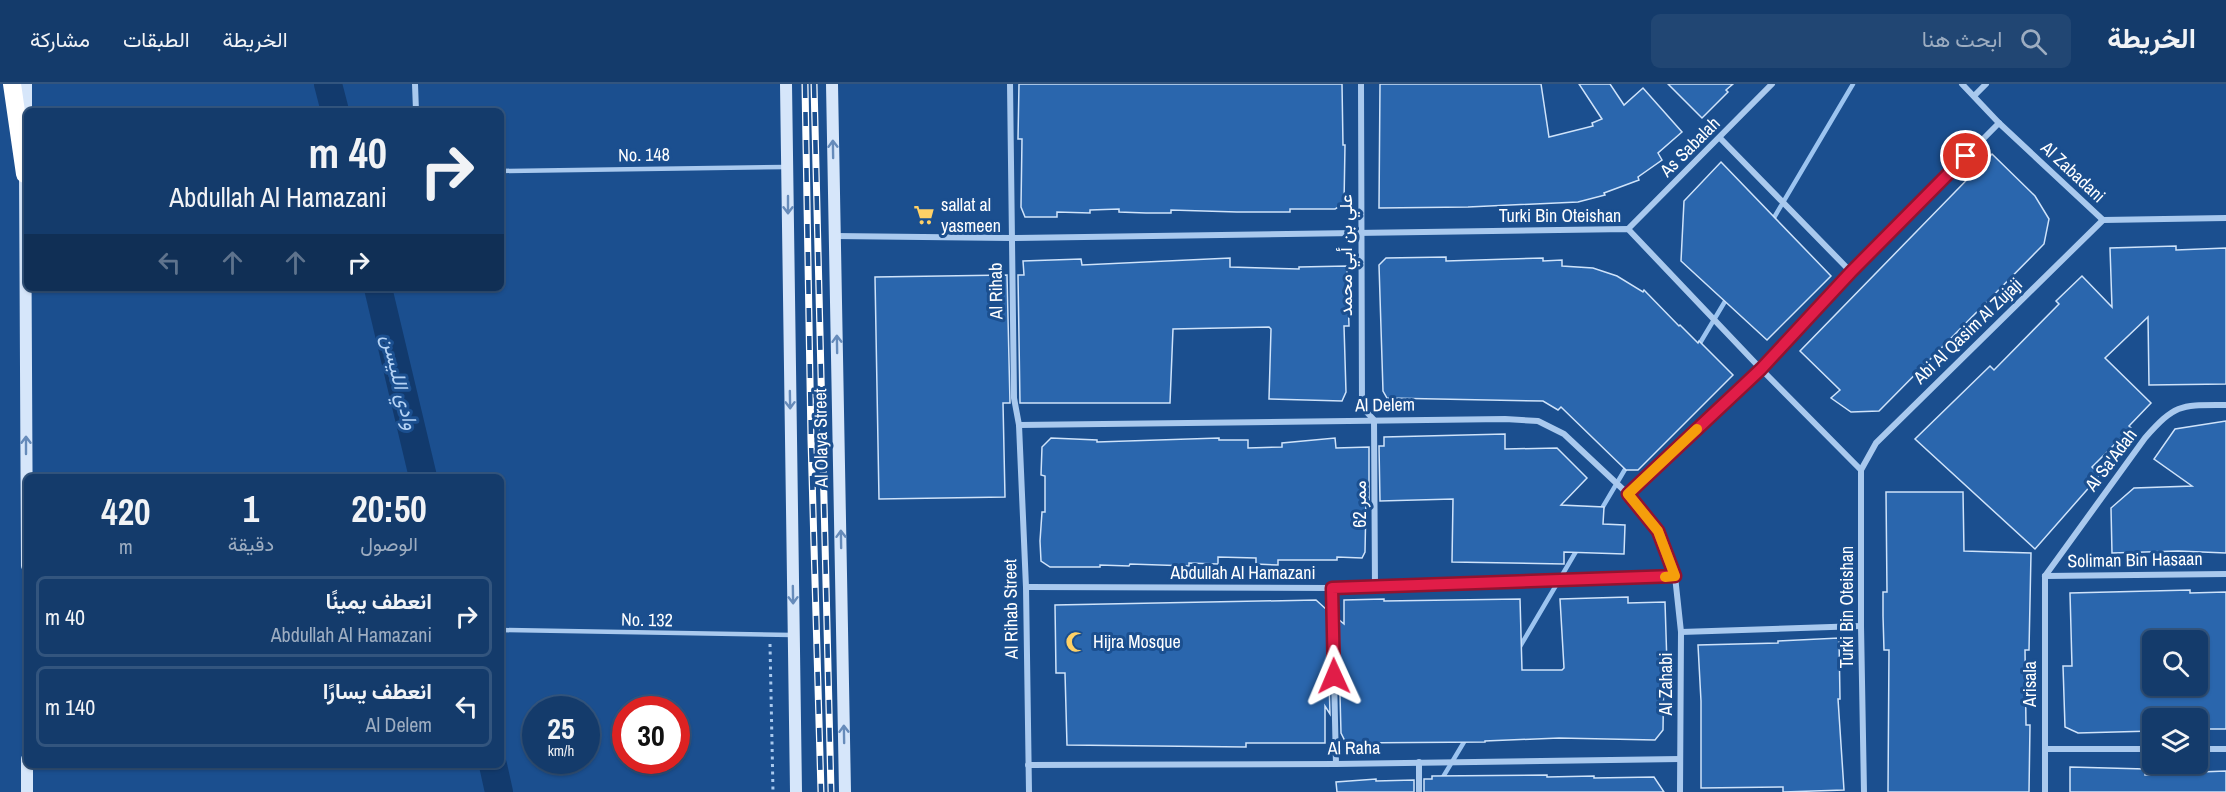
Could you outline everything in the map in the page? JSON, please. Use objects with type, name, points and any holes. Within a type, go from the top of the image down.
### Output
[{"type":"highway","points":[[12,84],[24,161]]},
{"type":"main road","points":[[26,84],[26,108]]},
{"type":"main road","name":"Al Olaya Street","points":[[786,84],[796,792]]},
{"type":"main road","name":"Al Olaya Street","points":[[832,84],[845,792]]},
{"type":"main road","points":[[26,291],[27,474]]},
{"type":"main road","points":[[27,768],[27,792]]},
{"type":"street","points":[[415,84],[416,108]]},
{"type":"street","name":"Al Rihab","points":[[1010,84],[1010,238],[1014,399],[1019,425]]},
{"type":"street","name":"علي بن أبي محمد","points":[[1361,84],[1362,407],[1374,420]]},
{"type":"street","name":"As Sabalah","points":[[1628,229],[1772,84]]},
{"type":"street","name":"Al Zabadani","points":[[1962,84],[1999,123],[2103,220],[2226,218]]},
{"type":"street","points":[[1974,96],[1986,84]]},
{"type":"street","points":[[1628,494],[1761,369],[1851,272],[1999,123]]},
{"type":"street","points":[[1720,138],[1851,272]]},
{"type":"street","name":"Abi Al Qasim Al Zujaji","points":[[1861,470],[1876,443],[2103,220]]},
{"type":"street","name":"Turki Bin Oteishan","points":[[835,236],[1010,238],[1628,229],[1861,470],[1864,792]]},
{"type":"street","name":"Al Sa'Adah","points":[[2045,576],[2145,438],[2162,419],[2184,405],[2226,405]]},
{"type":"street","name":"Al Delem","points":[[1019,425],[1374,420],[1538,421],[1564,434],[1628,494],[1658,531],[1675,576]]},
{"type":"street","name":"ممر 62","points":[[1374,420],[1376,587]]},
{"type":"street","name":"Al Rihab Street","points":[[1019,425],[1026,587],[1029,792]]},
{"type":"street","name":"Soliman Bin Hasaan","points":[[2045,576],[2226,574]]},
{"type":"street","name":"Abdullah Al Hamazani","points":[[1026,587],[1332,588],[1675,576]]},
{"type":"street","name":"Al Zahabi","points":[[1675,576],[1681,632],[1680,792]]},
{"type":"street","name":"Arisala","points":[[2045,576],[2045,792]]},
{"type":"street","points":[[1332,588],[1336,764]]},
{"type":"street","points":[[1681,632],[1861,626]]},
{"type":"street","points":[[2045,749],[2142,749]]},
{"type":"street","points":[[2208,749],[2226,749]]},
{"type":"street","name":"Al Raha","points":[[1028,765],[1336,764],[1680,759]]},
{"type":"street","points":[[1419,762],[1419,792]]},
{"type":"lane","name":"No. 148","points":[[504,171],[788,167]]},
{"type":"lane","name":"No. 132","points":[[504,630],[793,635]]},
{"type":"path","points":[[770,635],[773,792]]},
{"type":"building","points":[[1019,84],[1342,84],[1343,145],[1345,145],[1344,204],[1335,209],[1290,209],[1290,212],[1171,210],[1171,213],[1146,213],[1119,212],[1119,209],[1090,210],[1090,213],[1057,212],[1057,217],[1025,217],[1021,207],[1022,139],[1018,139]]},
{"type":"building","points":[[1380,84],[1541,84],[1549,137],[1593,126],[1592,123],[1602,119],[1579,84],[1610,84],[1624,105],[1643,88],[1682,132],[1658,153],[1662,160],[1638,177],[1639,180],[1604,193],[1605,195],[1578,202],[1379,208]]},
{"type":"building","points":[[1668,84],[1733,84],[1702,118]]},
{"type":"building","points":[[1992,154],[2035,196],[2049,219],[2044,244],[1879,411],[1851,412],[1831,398],[1840,390],[1800,351]]},
{"type":"building","points":[[1721,162],[1831,276],[1767,340],[1681,261],[1684,201]]},
{"type":"building","points":[[2176,246],[2176,250],[2226,248],[2226,384],[2149,385],[2148,317],[2105,358],[2151,403],[2129,426],[2131,428],[2092,467],[2100,475],[2035,549],[1915,439],[1990,366],[1994,370],[2059,304],[2056,301],[2082,276],[2112,307],[2110,248]]},
{"type":"building","points":[[1446,257],[1446,261],[1543,258],[1543,261],[1562,260],[1562,266],[1593,268],[1617,276],[1643,292],[1644,290],[1679,326],[1698,343],[1699,341],[1733,375],[1638,470],[1626,470],[1561,407],[1558,410],[1543,401],[1387,398],[1383,391],[1379,265],[1386,258]]},
{"type":"building","points":[[1230,258],[1230,267],[1299,269],[1299,267],[1347,266],[1349,326],[1344,326],[1346,392],[1342,401],[1269,399],[1271,329],[1269,327],[1173,329],[1170,403],[1020,403],[1018,275],[1024,275],[1023,261],[1081,259],[1082,265]]},
{"type":"building","points":[[1007,275],[1010,403],[1003,403],[1005,497],[879,499],[875,277]]},
{"type":"building","points":[[2226,421],[2226,553],[2178,551],[2112,553],[2111,508],[2134,488],[2192,486],[2154,459],[2175,429]]},
{"type":"building","points":[[1505,434],[1505,449],[1557,448],[1587,478],[1561,505],[1604,507],[1603,524],[1625,525],[1624,554],[1564,552],[1564,564],[1452,562],[1453,499],[1380,501],[1379,446],[1384,446],[1384,437]]},
{"type":"building","points":[[1051,438],[1097,440],[1097,442],[1219,438],[1219,440],[1248,440],[1248,448],[1282,447],[1282,443],[1335,438],[1336,448],[1369,447],[1369,501],[1366,501],[1365,552],[1362,558],[1278,560],[1278,565],[1256,564],[1256,558],[1218,557],[1218,564],[1189,563],[1189,566],[1130,564],[1129,566],[1050,567],[1041,561],[1040,541],[1042,512],[1045,512],[1045,476],[1041,475],[1042,447]]},
{"type":"building","points":[[1886,492],[1963,492],[1964,551],[2031,553],[2029,650],[2025,650],[2026,725],[2030,725],[2029,792],[1888,792],[1889,650],[1884,650],[1883,616],[1883,592],[1887,592]]},
{"type":"building","points":[[2190,590],[2190,593],[2226,592],[2226,729],[2208,729],[2208,708],[2142,708],[2142,731],[2078,733],[2065,727],[2063,666],[2072,666],[2070,593]]},
{"type":"building","points":[[1628,597],[1628,603],[1665,602],[1667,665],[1664,665],[1663,730],[1655,740],[1559,738],[1485,742],[1346,743],[1341,733],[1338,619],[1344,624],[1344,600],[1520,599],[1522,670],[1562,670],[1564,668],[1560,599]]},
{"type":"building","points":[[1316,600],[1327,610],[1330,714],[1325,706],[1325,743],[1246,743],[1246,747],[1067,745],[1065,673],[1056,673],[1055,605]]},
{"type":"building","points":[[1839,638],[1840,699],[1838,699],[1844,790],[1783,792],[1783,787],[1701,788],[1701,701],[1698,645],[1778,643],[1778,641]]},
{"type":"building","points":[[2070,767],[2142,769],[2142,774],[2145,775],[2208,774],[2208,772],[2226,771],[2226,792],[2070,792]]},
{"type":"building","points":[[1547,775],[1547,777],[1594,776],[1594,778],[1654,777],[1664,792],[1424,792],[1424,779],[1432,779],[1432,776]]},
{"type":"building","points":[[1376,779],[1376,781],[1414,780],[1414,792],[1337,792],[1336,782]]},
{"type":"waterway","name":"وادي الليسن","points":[[328,84],[334,108]]},
{"type":"waterway","points":[[1772,221],[1853,84]]},
{"type":"waterway","name":"وادي الليسن","points":[[379,291],[422,474]]},
{"type":"waterway","points":[[1697,348],[1727,298]]},
{"type":"waterway","points":[[1601,510],[1627,466]]},
{"type":"waterway","points":[[1518,650],[1578,548]]},
{"type":"waterway","points":[[1434,792],[1467,737]]},
{"type":"waterway","name":"وادي الليسن","points":[[494,768],[499,792]]},
{"type":"railway","points":[[805,84],[811,440],[821,792]]},
{"type":"railway","points":[[814,84],[831,792]]},
{"type":"slow traffic","points":[[1665,577],[1675,576],[1658,531],[1628,494],[1697,429]]},
{"type":"place","name":"sallat al yasmeen","points":[[924,215]]},
{"type":"place","name":"Hijra Mosque","points":[[1076,642]]},
{"type":"route","points":[[1334,676],[1332,588],[1675,576],[1658,531],[1628,494],[1761,369],[1851,272],[1966,156]]}]
